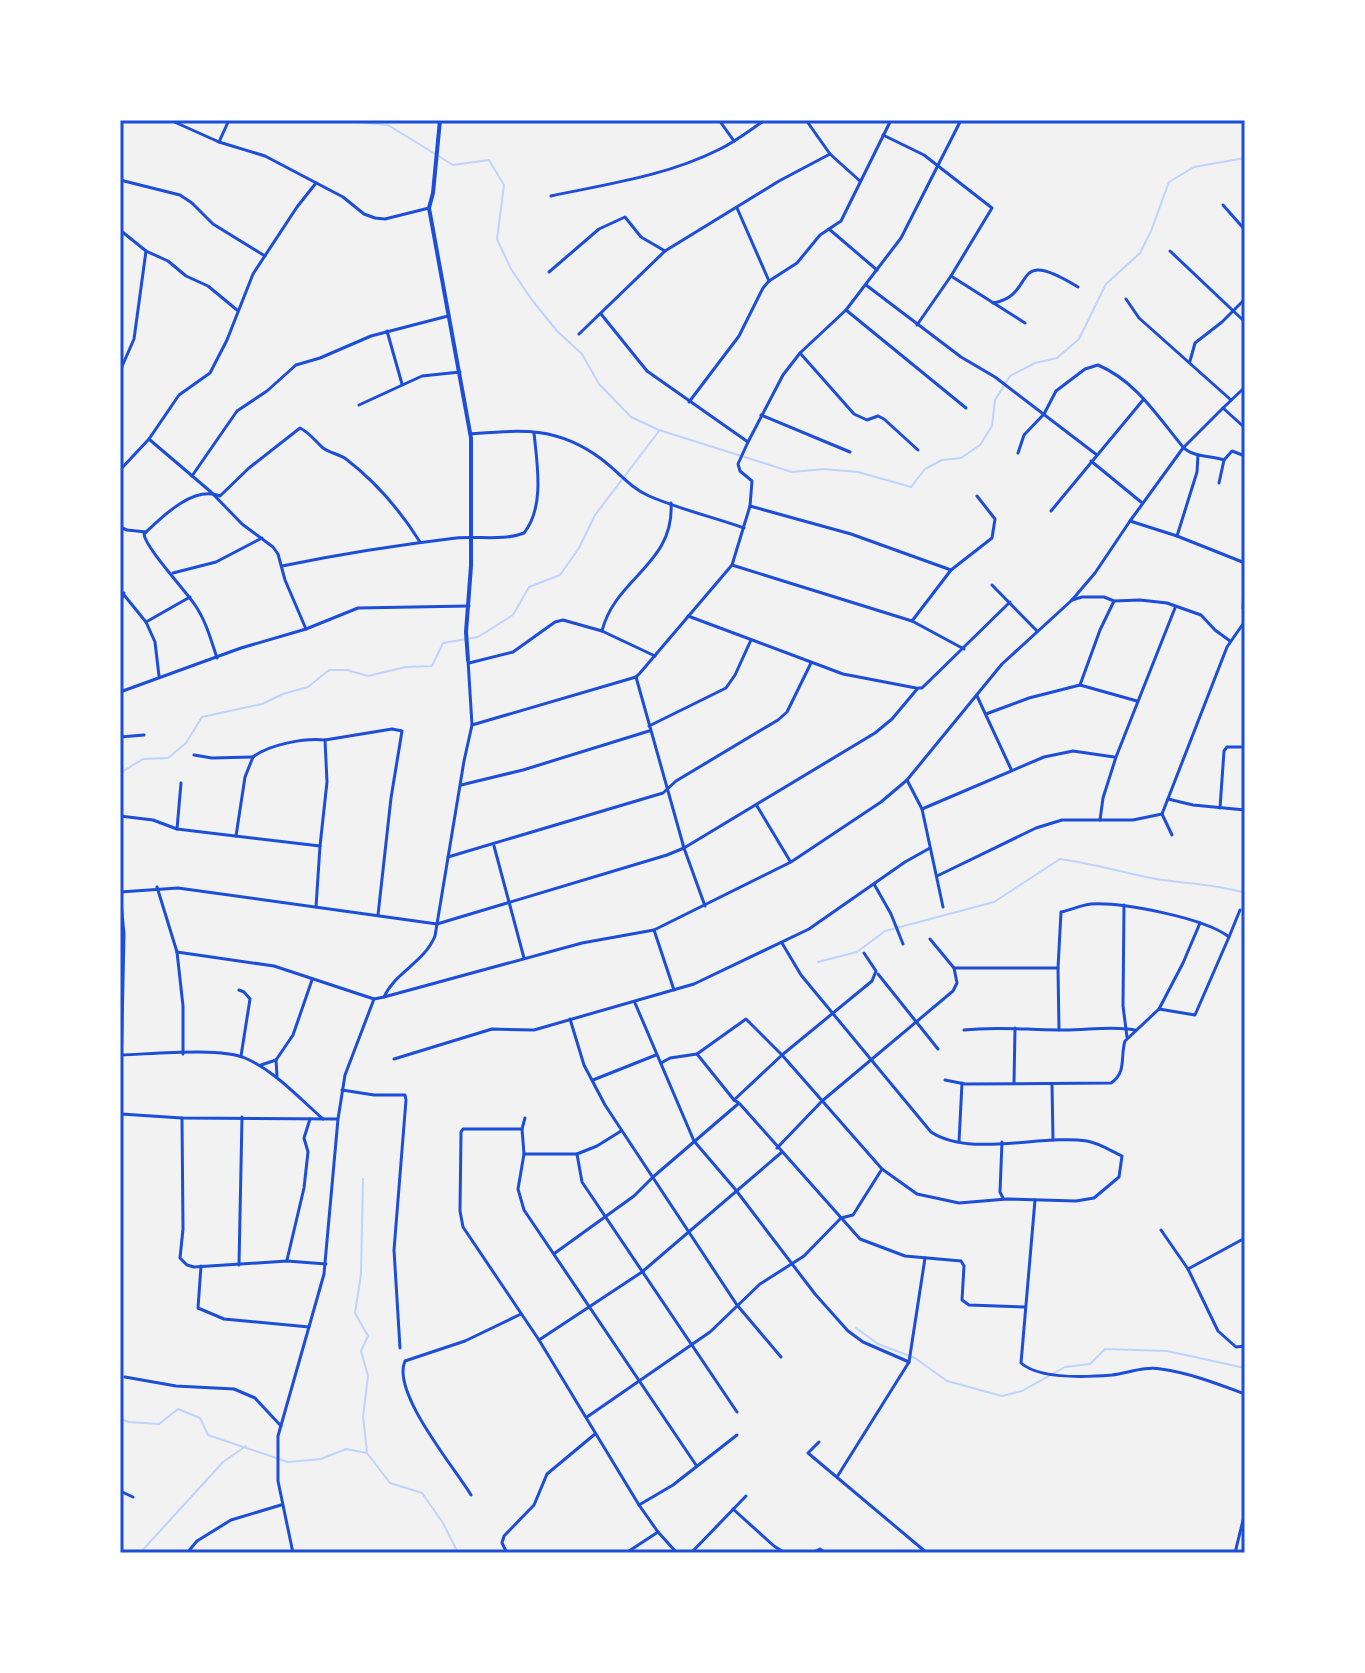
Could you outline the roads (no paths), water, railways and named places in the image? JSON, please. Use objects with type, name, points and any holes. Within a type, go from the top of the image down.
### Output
[{"type":"street","points":[[170,120],[219,142],[265,156],[375,218],[385,219],[429,208]]},
{"type":"street","points":[[219,142],[229,120]]},
{"type":"street","points":[[384,997],[390,984],[427,953],[437,924],[459,785],[472,725],[466,632],[471,537],[470,434],[429,208],[440,120]]},
{"type":"street","points":[[719,120],[734,141]]},
{"type":"street","points":[[551,196],[647,176],[679,166],[734,141],[765,120]]},
{"type":"street","points":[[806,120],[830,154],[860,181]]},
{"type":"street","points":[[689,402],[739,336],[763,288],[797,263],[820,235],[841,221],[891,120]]},
{"type":"street","points":[[472,725],[636,677],[732,565],[750,506],[752,481],[740,471],[738,464],[761,415],[783,375],[800,353],[846,310],[877,270],[915,213],[961,120]]},
{"type":"street","points":[[883,135],[924,155],[992,208],[917,325]]},
{"type":"street","points":[[579,334],[665,251],[779,181],[830,154]]},
{"type":"street","points":[[120,180],[180,195],[213,224],[265,256]]},
{"type":"street","points":[[120,470],[149,439],[179,395],[210,373],[227,340],[253,274],[316,183]]},
{"type":"street","points":[[1223,205],[1245,230]]},
{"type":"street","points":[[737,208],[769,281]]},
{"type":"street","points":[[549,272],[599,229],[621,218],[627,219],[651,244],[665,251]]},
{"type":"street","points":[[829,229],[877,270]]},
{"type":"street","points":[[120,230],[146,251],[208,286],[237,310]]},
{"type":"street","points":[[120,371],[134,339],[146,251]]},
{"type":"street","points":[[1170,251],[1245,322]]},
{"type":"street","points":[[993,303],[1008,297],[1029,272],[1036,269],[1055,273],[1078,287]]},
{"type":"street","points":[[951,276],[1025,323]]},
{"type":"street","points":[[866,285],[1097,455]]},
{"type":"street","points":[[1126,299],[1139,318],[1231,400]]},
{"type":"street","points":[[1190,361],[1195,343],[1245,299]]},
{"type":"street","points":[[846,310],[966,408]]},
{"type":"street","points":[[601,314],[647,371],[747,444]]},
{"type":"street","points":[[192,476],[237,411],[267,391],[296,365],[387,331],[448,316]]},
{"type":"street","points":[[387,331],[402,384]]},
{"type":"street","points":[[800,353],[854,414],[863,420],[878,416],[884,419],[918,450]]},
{"type":"street","points":[[1018,453],[1024,435],[1044,414],[1056,391],[1094,365],[1120,378],[1144,399],[1181,440],[1183,448]]},
{"type":"street","points":[[359,405],[422,376],[460,372]]},
{"type":"street","points":[[177,952],[274,966],[374,999],[582,943],[654,930],[791,862],[881,802],[907,780],[1002,664],[1072,600],[1103,563],[1183,448],[1245,387]]},
{"type":"street","points":[[1051,511],[1144,399]]},
{"type":"street","points":[[1223,408],[1245,428]]},
{"type":"street","points":[[761,415],[850,452]]},
{"type":"street","points":[[217,658],[202,618],[190,597],[143,537],[169,511],[195,497],[211,492],[220,496],[249,468],[300,428],[325,449],[344,457],[370,480],[404,517],[420,542]]},
{"type":"street","points":[[470,434],[545,432],[563,436],[600,458],[629,485],[650,496],[744,528]]},
{"type":"street","points":[[282,566],[420,542],[514,536],[528,529],[536,511],[534,433]]},
{"type":"street","points":[[149,439],[278,554],[285,580],[306,629]]},
{"type":"street","points":[[1183,448],[1198,455],[1224,460]]},
{"type":"street","points":[[1219,483],[1224,460],[1232,451],[1245,456]]},
{"type":"street","points":[[1177,536],[1197,472],[1198,455]]},
{"type":"street","points":[[1091,461],[1142,503]]},
{"type":"street","points":[[912,621],[951,570],[992,538],[995,519],[977,496]]},
{"type":"street","points":[[602,631],[611,606],[667,540],[671,503]]},
{"type":"street","points":[[750,506],[851,534],[951,570]]},
{"type":"street","points":[[1130,521],[1177,536],[1245,565],[1245,610]]},
{"type":"street","points":[[120,527],[146,532]]},
{"type":"street","points":[[173,573],[216,562],[263,538]]},
{"type":"street","points":[[732,565],[912,621],[964,649]]},
{"type":"street","points":[[992,585],[1037,631]]},
{"type":"street","points":[[120,603],[122,592]]},
{"type":"street","points":[[122,592],[146,622],[155,642],[159,677]]},
{"type":"street","points":[[146,622],[190,597]]},
{"type":"street","points":[[1072,600],[1104,597],[1114,601],[1167,603],[1201,615],[1230,641]]},
{"type":"street","points":[[1080,685],[1114,601]]},
{"type":"street","points":[[688,616],[843,674],[922,688],[1010,602]]},
{"type":"street","points":[[120,692],[367,607],[469,606]]},
{"type":"street","points":[[1100,820],[1103,798],[1116,757],[1175,608]]},
{"type":"street","points":[[468,662],[513,652],[555,622],[563,620],[602,631],[655,656]]},
{"type":"street","points":[[1172,835],[1162,814],[1230,641],[1245,621]]},
{"type":"street","points":[[459,785],[523,770],[649,729],[726,688],[751,640]]},
{"type":"street","points":[[448,857],[657,796],[676,781],[778,720],[787,712],[811,663]]},
{"type":"street","points":[[636,677],[684,848],[705,906]]},
{"type":"street","points":[[986,714],[1029,698],[1080,685],[1137,701]]},
{"type":"street","points":[[120,1121],[120,997],[124,934],[120,892],[157,887],[178,888],[437,924],[684,848],[883,728],[918,688]]},
{"type":"street","points":[[976,695],[1011,769]]},
{"type":"street","points":[[194,755],[253,757],[277,747],[315,739],[392,729],[402,731],[378,915]]},
{"type":"street","points":[[120,737],[144,735]]},
{"type":"street","points":[[316,908],[327,782],[325,740]]},
{"type":"street","points":[[1220,808],[1224,751],[1230,746],[1245,747]]},
{"type":"street","points":[[922,809],[1044,757],[1073,751],[1116,757]]},
{"type":"street","points":[[236,836],[245,777],[253,757]]},
{"type":"street","points":[[907,780],[922,809],[943,907]]},
{"type":"street","points":[[177,829],[181,783]]},
{"type":"street","points":[[1168,799],[1245,810]]},
{"type":"street","points":[[757,806],[791,862]]},
{"type":"street","points":[[937,876],[1062,820],[1133,820],[1162,814]]},
{"type":"street","points":[[120,816],[153,820],[177,829],[320,846]]},
{"type":"street","points":[[493,845],[524,958]]},
{"type":"street","points":[[394,1059],[492,1029],[534,1030],[674,990],[809,929],[930,848]]},
{"type":"street","points":[[874,884],[903,944]]},
{"type":"street","points":[[157,887],[177,952],[183,1006],[183,1054]]},
{"type":"street","points":[[1059,1030],[1061,912],[1089,904],[1124,905],[1193,919],[1229,937]]},
{"type":"street","points":[[1124,905],[1122,952],[1128,1038]]},
{"type":"street","points":[[1159,1009],[1195,1015],[1240,910]]},
{"type":"street","points":[[945,1080],[962,1083],[1111,1083],[1116,1080],[1123,1068],[1122,1053],[1128,1038],[1159,1009],[1200,923]]},
{"type":"street","points":[[654,930],[674,990]]},
{"type":"street","points":[[777,1148],[822,1101],[953,991],[957,983],[954,968],[930,939]]},
{"type":"street","points":[[661,1063],[670,1058],[697,1054],[746,1019],[782,1055],[882,1169],[906,1188],[935,1199],[959,1203],[1007,1199],[1076,1201],[1094,1198],[1115,1182],[1121,1171],[1122,1156],[1087,1141],[959,1142],[931,1132],[794,966],[782,943]]},
{"type":"street","points":[[864,953],[938,1049]]},
{"type":"street","points":[[954,968],[1058,968]]},
{"type":"street","points":[[734,1100],[782,1055],[872,981],[876,971]]},
{"type":"street","points":[[276,1077],[276,1060],[293,1035],[312,980]]},
{"type":"street","points":[[239,990],[250,999],[241,1056]]},
{"type":"street","points":[[293,1553],[277,1468],[281,1426],[326,1264],[342,1090],[353,1050],[374,999]]},
{"type":"street","points":[[635,1002],[694,1141],[848,1331],[863,1342],[909,1362]]},
{"type":"street","points":[[570,1019],[584,1065],[621,1131],[737,1305],[781,1357]]},
{"type":"street","points":[[964,1030],[989,1027],[1136,1030]]},
{"type":"street","points":[[1014,1083],[1015,1028]]},
{"type":"street","points":[[121,1055],[226,1053],[241,1056],[276,1077],[323,1119]]},
{"type":"street","points":[[697,1054],[734,1100],[860,1239],[905,1256],[961,1261],[964,1266],[962,1300],[969,1305],[1025,1307]]},
{"type":"street","points":[[592,1081],[656,1055]]},
{"type":"street","points":[[260,1066],[276,1060]]},
{"type":"street","points":[[959,1142],[962,1083]]},
{"type":"street","points":[[1052,1083],[1053,1140]]},
{"type":"street","points":[[342,1090],[374,1095],[405,1095],[394,1250],[400,1348]]},
{"type":"street","points":[[555,1253],[634,1196],[739,1103]]},
{"type":"street","points":[[121,1114],[182,1118],[338,1119]]},
{"type":"street","points":[[239,1265],[242,1117]]},
{"type":"street","points":[[182,1118],[183,1229],[180,1258],[187,1265],[201,1266],[287,1261],[326,1264]]},
{"type":"street","points":[[525,1118],[519,1198],[537,1231],[555,1253],[696,1465]]},
{"type":"street","points":[[287,1261],[304,1188],[308,1148],[304,1138],[310,1119]]},
{"type":"street","points":[[522,1129],[463,1129],[460,1196],[463,1227],[539,1340],[639,1505],[677,1553]]},
{"type":"street","points":[[524,1154],[577,1154],[621,1131]]},
{"type":"street","points":[[1002,1142],[1000,1192],[1002,1198],[1007,1199]]},
{"type":"street","points":[[539,1340],[642,1272],[782,1151]]},
{"type":"street","points":[[577,1154],[582,1182],[737,1412]]},
{"type":"street","points":[[587,1417],[710,1332],[776,1271],[792,1263],[818,1242],[841,1218],[853,1215],[882,1169]]},
{"type":"street","points":[[1035,1200],[1021,1363],[1028,1369],[1048,1374],[1088,1376],[1161,1369],[1245,1394]]},
{"type":"street","points":[[1161,1230],[1188,1269],[1218,1331],[1236,1347],[1245,1346]]},
{"type":"street","points":[[1188,1269],[1245,1238]]},
{"type":"street","points":[[837,1477],[909,1362],[925,1258]]},
{"type":"street","points":[[201,1266],[198,1308],[224,1319],[309,1327]]},
{"type":"street","points":[[471,1495],[410,1403],[402,1368],[405,1361],[465,1341],[521,1314]]},
{"type":"street","points":[[125,1377],[176,1386],[234,1389],[255,1398],[281,1426]]},
{"type":"street","points":[[507,1553],[502,1543],[504,1536],[534,1505],[547,1474],[595,1434]]},
{"type":"street","points":[[639,1505],[673,1485],[737,1435]]},
{"type":"street","points":[[819,1442],[808,1453],[927,1553]]},
{"type":"street","points":[[120,1491],[133,1497]]},
{"type":"street","points":[[691,1553],[746,1496]]},
{"type":"street","points":[[187,1553],[197,1541],[231,1520],[283,1505]]},
{"type":"street","points":[[733,1509],[785,1553]]},
{"type":"street","points":[[1235,1553],[1245,1512]]},
{"type":"street","points":[[626,1553],[658,1532]]},
{"type":"street","points":[[634,1548],[636,1553]]},
{"type":"street","points":[[812,1553],[820,1549],[826,1553]]},
{"type":"waterway","points":[[333,120],[388,125],[453,165],[489,160],[504,185],[497,239],[511,269],[557,331],[582,354],[599,384],[631,417],[659,430],[792,472],[824,469],[858,472],[911,487],[925,469],[942,460],[961,458],[980,445],[992,426],[995,400],[1010,376],[1035,363],[1057,358],[1079,339],[1106,284],[1140,253],[1169,182],[1194,167],[1245,158]]},
{"type":"waterway","points":[[120,773],[143,759],[168,758],[186,743],[202,717],[262,704],[308,687],[329,670],[347,670],[368,676],[406,667],[432,666],[443,643],[478,637],[513,615],[529,587],[560,575],[579,548],[595,515],[659,431]]},
{"type":"waterway","points":[[818,962],[857,952],[885,931],[994,902],[1060,859],[1245,893]]},
{"type":"waterway","points":[[363,1179],[361,1274],[355,1313],[368,1336],[361,1351],[368,1376],[363,1417],[367,1452]]},
{"type":"waterway","points":[[856,1328],[878,1344],[915,1358],[947,1381],[1002,1396],[1022,1391],[1065,1367],[1090,1364],[1105,1349],[1167,1351],[1245,1368]]},
{"type":"waterway","points":[[120,1419],[159,1424],[178,1409],[200,1418],[208,1435],[288,1462],[321,1459],[346,1449],[367,1453],[390,1483],[422,1493],[443,1523],[458,1553]]},
{"type":"waterway","points":[[140,1553],[223,1462],[246,1446]]}]
